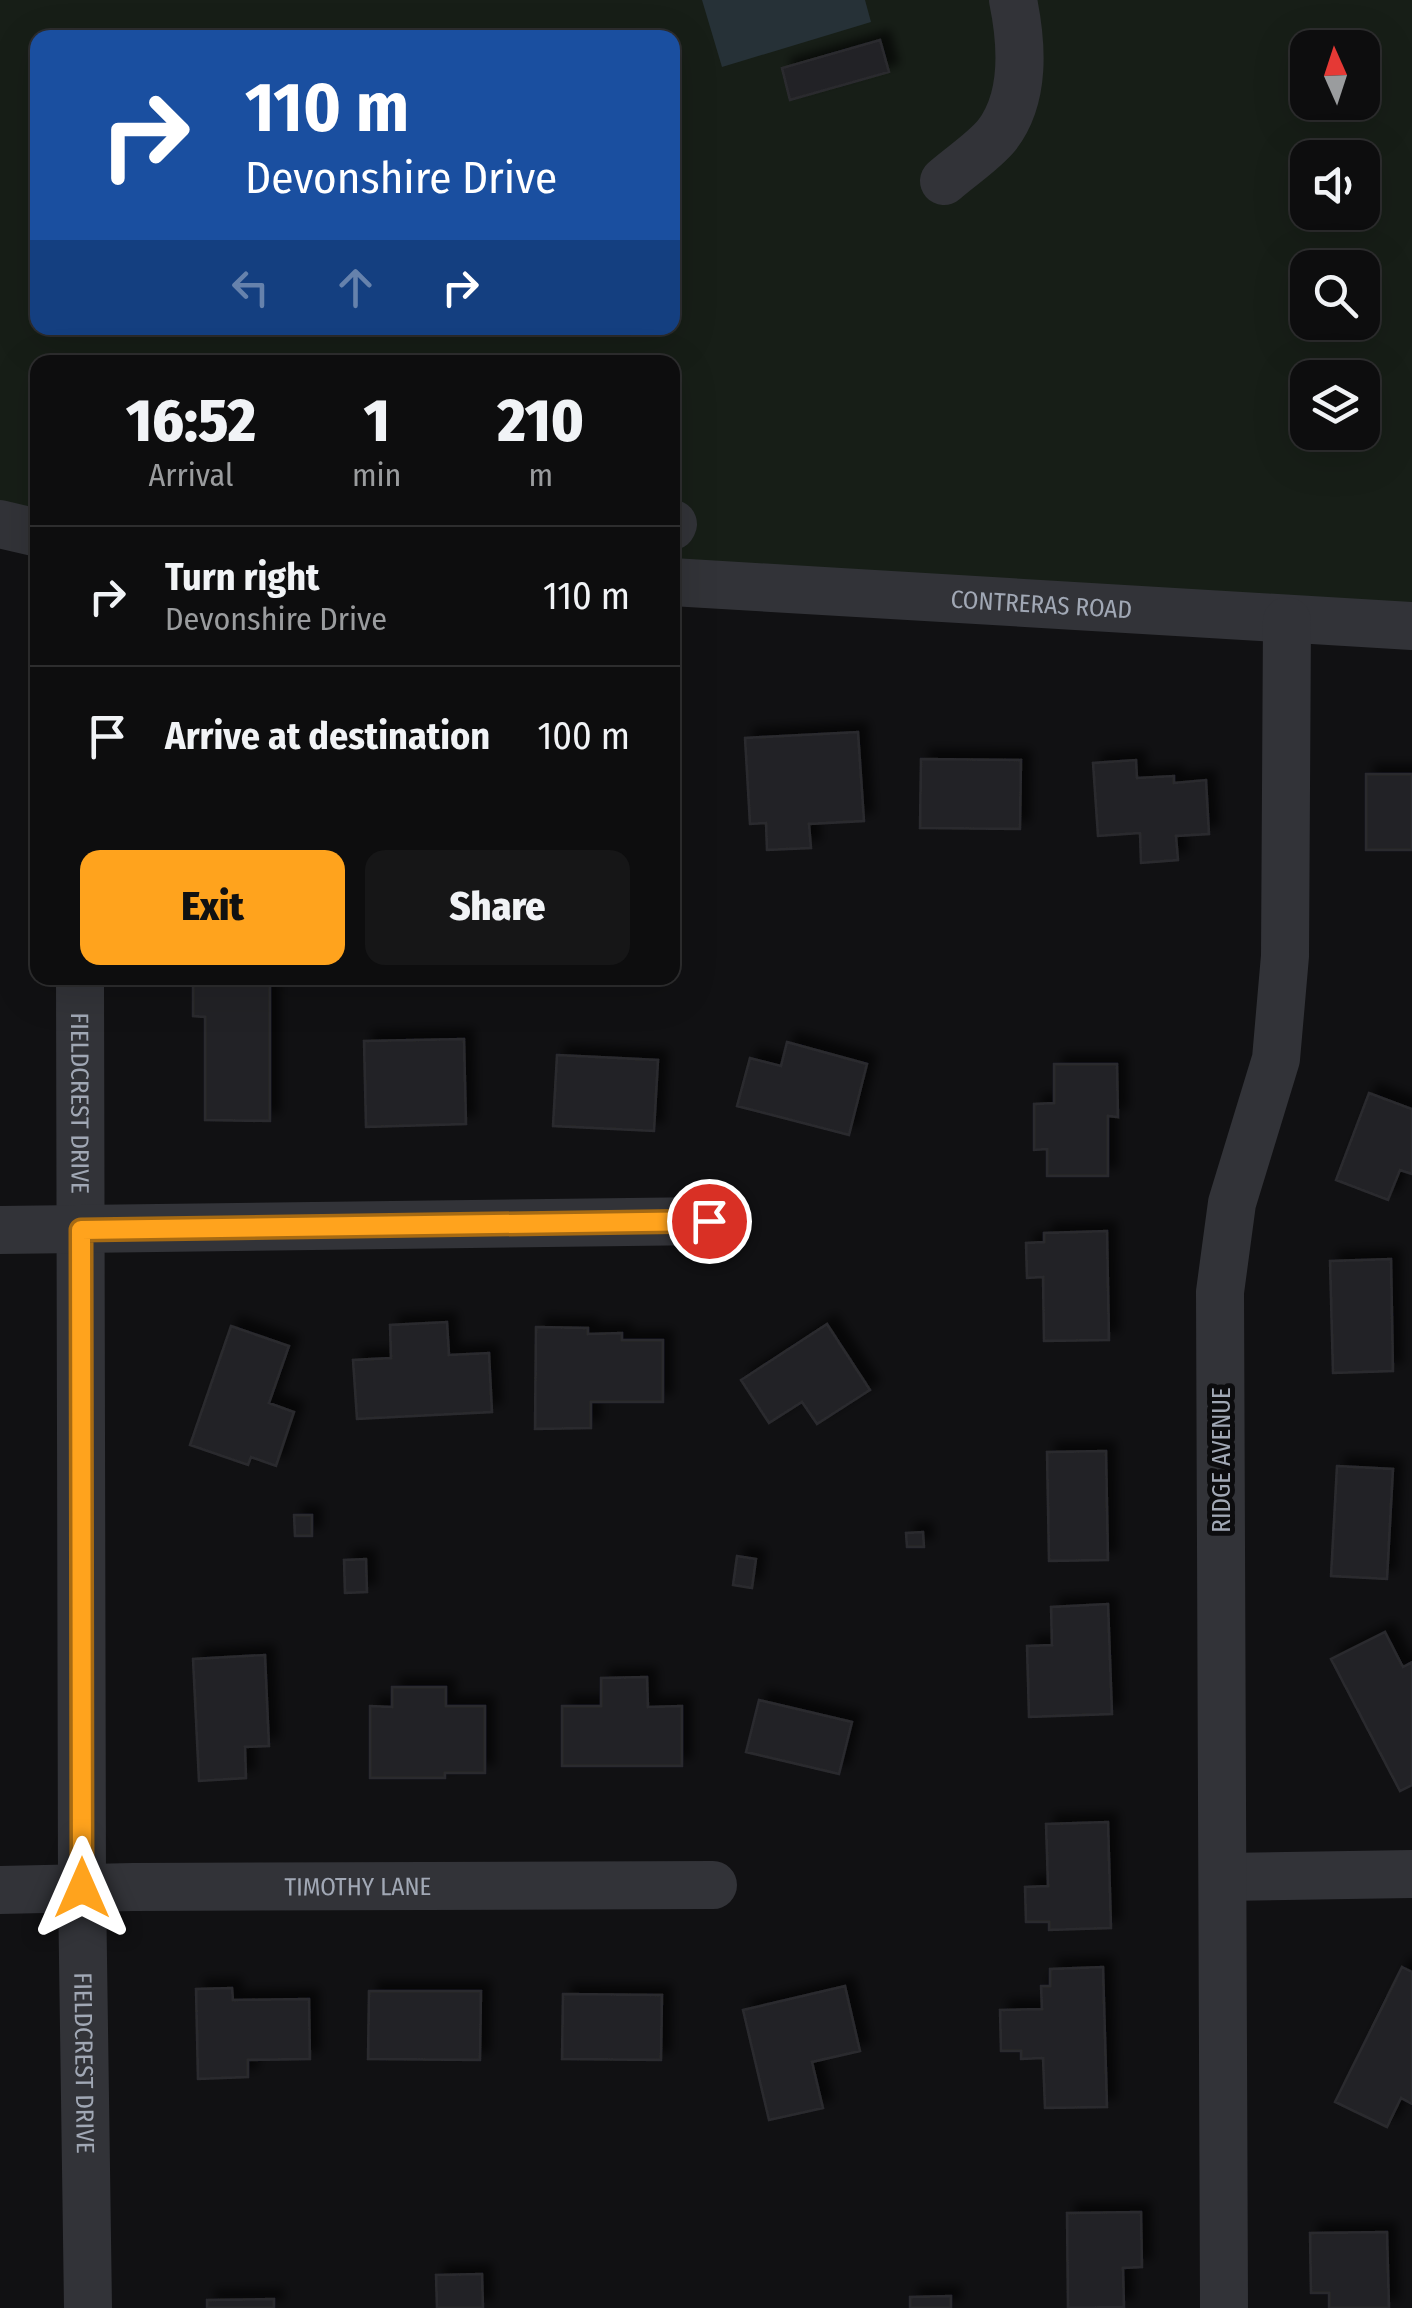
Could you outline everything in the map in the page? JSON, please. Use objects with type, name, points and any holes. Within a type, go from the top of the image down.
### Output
[{"type":"street","points":[[944,181],[996,136],[1014,103],[1020,33],[1013,0]]},
{"type":"street","points":[[0,524],[30,531]]},
{"type":"street","name":"CONTRERAS ROAD","points":[[680,582],[1412,626]]},
{"type":"street","name":"RIDGE AVENUE","points":[[1224,2308],[1220,1292],[1232,1203],[1276,1059],[1285,956],[1287,620]]},
{"type":"street","name":"FIELDCREST DRIVE","points":[[80,985],[82,1888],[88,2308]]},
{"type":"street","points":[[0,1230],[709,1221]]},
{"type":"street","points":[[1224,1877],[1412,1874]]},
{"type":"street","name":"TIMOTHY LANE","points":[[0,1890],[712,1885]]},
{"type":"shaded area","points":[[0,0],[1412,0],[1412,606],[680,560],[680,355],[30,355],[30,511],[0,505]]},
{"type":"shaded area","points":[[702,0],[865,0],[871,22],[722,67]]},
{"type":"building","points":[[880,40],[889,72],[790,100],[782,68]]},
{"type":"building","points":[[858,732],[864,821],[809,824],[811,848],[767,850],[766,823],[750,824],[745,738]]},
{"type":"building","points":[[921,759],[1021,760],[1020,829],[920,828]]},
{"type":"building","points":[[1136,760],[1137,778],[1174,776],[1174,783],[1206,780],[1209,834],[1176,836],[1178,860],[1141,863],[1140,833],[1098,836],[1093,763]]},
{"type":"building","points":[[1366,774],[1412,774],[1412,850],[1366,850]]},
{"type":"building","points":[[193,985],[270,985],[270,1121],[205,1120],[205,1017],[193,1016]]},
{"type":"building","points":[[464,1039],[466,1124],[366,1127],[364,1041]]},
{"type":"building","points":[[787,1042],[867,1064],[849,1135],[737,1106],[750,1058],[781,1066]]},
{"type":"building","points":[[557,1055],[658,1060],[654,1131],[553,1126]]},
{"type":"building","points":[[1054,1064],[1117,1064],[1118,1117],[1108,1116],[1108,1176],[1047,1176],[1047,1149],[1034,1150],[1034,1104],[1054,1103]]},
{"type":"building","points":[[1369,1093],[1412,1109],[1412,1174],[1400,1170],[1388,1200],[1336,1180]]},
{"type":"building","points":[[1107,1231],[1109,1340],[1044,1341],[1043,1277],[1027,1278],[1026,1243],[1044,1242],[1044,1233]]},
{"type":"building","points":[[1391,1259],[1393,1371],[1333,1373],[1330,1261]]},
{"type":"building","points":[[447,1322],[449,1355],[489,1353],[492,1412],[357,1419],[353,1360],[391,1358],[390,1325]]},
{"type":"building","points":[[827,1324],[870,1390],[817,1424],[802,1402],[769,1423],[741,1380]]},
{"type":"building","points":[[231,1326],[289,1346],[269,1403],[294,1412],[276,1466],[251,1457],[248,1465],[190,1445]]},
{"type":"building","points":[[536,1327],[588,1328],[588,1334],[622,1333],[622,1340],[663,1340],[663,1402],[591,1402],[591,1428],[535,1429]]},
{"type":"building","points":[[1106,1451],[1108,1560],[1049,1561],[1047,1452]]},
{"type":"building","points":[[1337,1466],[1393,1469],[1387,1579],[1331,1576]]},
{"type":"building","points":[[294,1515],[312,1515],[312,1536],[295,1536]]},
{"type":"building","points":[[923,1532],[924,1547],[907,1547],[906,1533]]},
{"type":"building","points":[[737,1556],[756,1559],[752,1588],[733,1585]]},
{"type":"building","points":[[366,1559],[367,1592],[345,1593],[344,1560]]},
{"type":"building","points":[[1108,1604],[1112,1714],[1029,1717],[1027,1646],[1052,1645],[1051,1607]]},
{"type":"building","points":[[1385,1632],[1403,1667],[1412,1662],[1412,1785],[1400,1791],[1331,1659]]},
{"type":"building","points":[[265,1655],[269,1746],[245,1747],[246,1778],[199,1781],[193,1659]]},
{"type":"building","points":[[647,1677],[648,1707],[682,1706],[682,1766],[562,1766],[562,1706],[601,1706],[601,1678]]},
{"type":"building","points":[[392,1687],[446,1687],[446,1706],[485,1706],[485,1773],[445,1773],[445,1778],[370,1778],[370,1706],[392,1707]]},
{"type":"building","points":[[759,1700],[852,1722],[839,1774],[746,1752]]},
{"type":"building","points":[[1108,1822],[1111,1928],[1049,1930],[1049,1922],[1026,1922],[1025,1887],[1048,1886],[1046,1824]]},
{"type":"building","points":[[1103,1967],[1107,2107],[1045,2108],[1043,2058],[1021,2059],[1021,2051],[1001,2051],[1000,2010],[1042,2009],[1041,1986],[1050,1986],[1050,1969]]},
{"type":"building","points":[[1402,1967],[1412,1972],[1412,2104],[1401,2098],[1387,2127],[1335,2102]]},
{"type":"building","points":[[845,1986],[860,2051],[812,2062],[823,2108],[769,2120],[743,2010]]},
{"type":"building","points":[[232,1988],[233,2000],[309,1999],[310,2059],[248,2060],[248,2077],[198,2079],[196,1989]]},
{"type":"building","points":[[369,1991],[481,1991],[480,2060],[368,2059]]},
{"type":"building","points":[[563,1994],[662,1995],[661,2060],[562,2059]]},
{"type":"building","points":[[1141,2212],[1142,2267],[1123,2268],[1124,2307],[1068,2308],[1067,2213]]},
{"type":"building","points":[[1387,2232],[1389,2308],[1329,2308],[1329,2293],[1311,2293],[1310,2233]]},
{"type":"building","points":[[482,2274],[483,2308],[437,2308],[436,2275]]},
{"type":"building","points":[[951,2296],[951,2308],[910,2308],[910,2297]]},
{"type":"building","points":[[274,2299],[274,2308],[207,2308],[207,2300]]},
{"type":"route","points":[[82,1888],[81,1230],[709,1221]]}]
